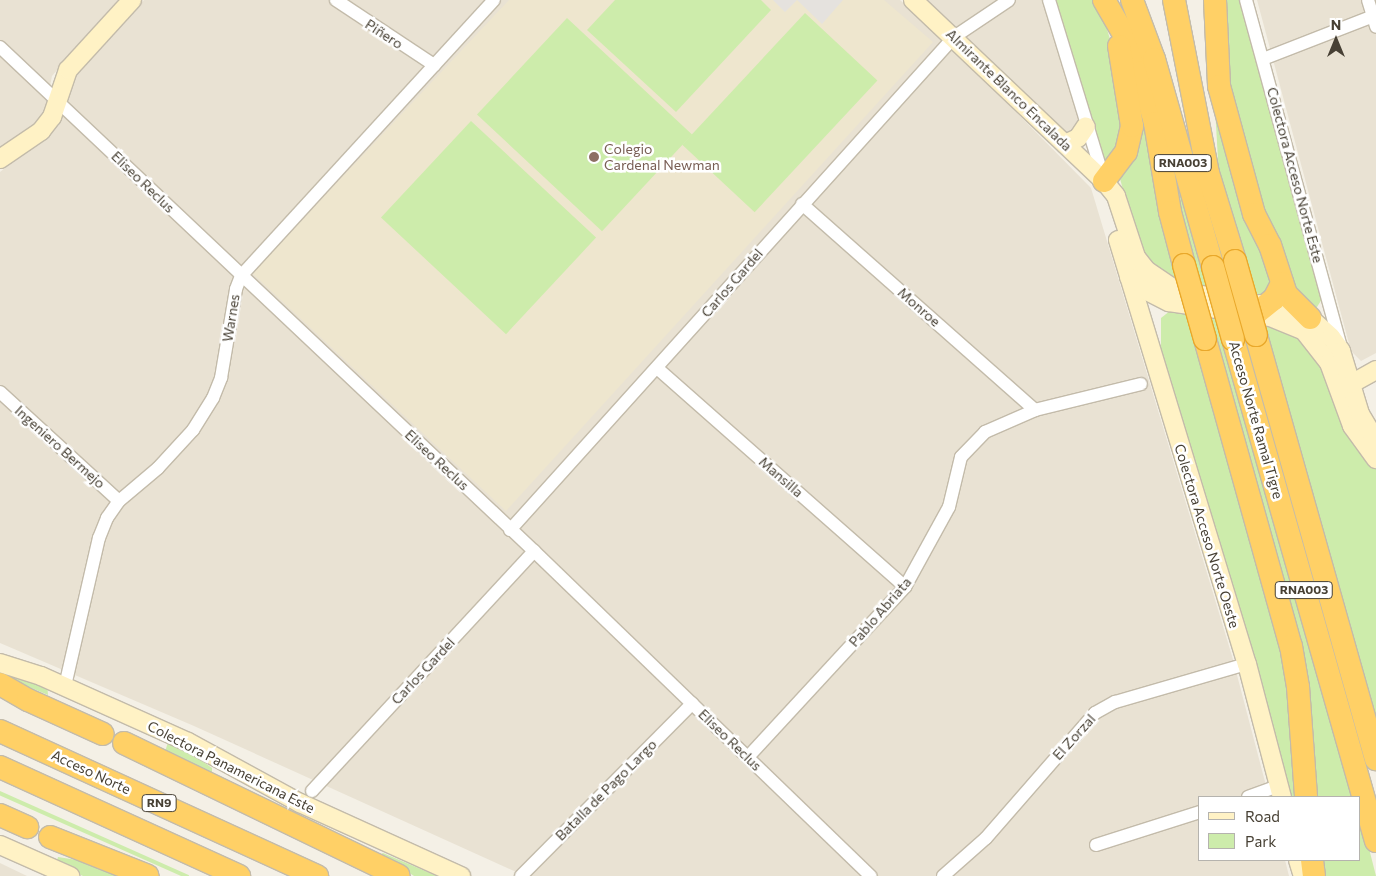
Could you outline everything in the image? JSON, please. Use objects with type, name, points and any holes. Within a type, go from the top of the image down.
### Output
[{"type":"highway","points":[[1104,0],[1124,67],[1132,126],[1126,152],[1104,181]]},
{"type":"highway","points":[[1104,0],[1133,50],[1141,72],[1155,123],[1170,212],[1291,646],[1298,687],[1306,796]]},
{"type":"highway","name":"Acceso Norte Ramal Tigre","points":[[1132,0],[1154,59],[1376,841]]},
{"type":"highway","name":"Acceso Norte Ramal Tigre","points":[[1174,0],[1208,173],[1235,261],[1259,318],[1376,759]]},
{"type":"highway","points":[[1215,0],[1217,66],[1225,112],[1254,214],[1270,245],[1282,283],[1295,306],[1310,318]]},
{"type":"highway","points":[[1259,318],[1279,292],[1282,283]]},
{"type":"highway","points":[[0,684],[28,700],[103,734]]},
{"type":"highway","name":"Acceso Norte","points":[[0,731],[317,876]]},
{"type":"highway","points":[[124,744],[399,876]]},
{"type":"highway","name":"RN9","points":[[0,767],[239,876]]},
{"type":"highway","points":[[0,815],[27,827]]},
{"type":"highway","points":[[50,837],[148,876]]},
{"type":"highway","points":[[1312,861],[1314,876]]},
{"type":"street","points":[[0,159],[41,131],[52,117],[68,70],[132,0]]},
{"type":"street","name":"Piñero","points":[[336,0],[434,65]]},
{"type":"street","name":"Warnes","points":[[65,686],[99,538],[119,501],[158,468],[193,430],[213,398],[221,378],[236,289],[241,276],[494,0]]},
{"type":"street","name":"Almirante Blanco Encalada","points":[[913,0],[1104,181],[1116,196],[1136,257],[1146,270],[1177,291],[1259,318],[1310,318],[1342,351],[1360,414],[1376,441]]},
{"type":"street","name":"Carlos Gardel","points":[[510,530],[802,204],[954,38],[1009,0]]},
{"type":"street","points":[[1049,0],[1104,181],[1106,199],[1129,276]]},
{"type":"street","name":"Colectora Acceso Norte Este","points":[[1246,0],[1342,351]]},
{"type":"street","points":[[1263,59],[1375,20],[1368,0]]},
{"type":"street","name":"Eliseo Reclus","points":[[0,47],[534,551],[872,876]]},
{"type":"street","points":[[1065,144],[1078,138],[1086,126]]},
{"type":"street","name":"Monroe","points":[[802,204],[1036,410]]},
{"type":"street","name":"Almirante Blanco Encalada","points":[[1129,276],[1157,298],[1292,324],[1314,340],[1329,363],[1352,426],[1376,459]]},
{"type":"street","name":"Colectora Acceso Norte Oeste","points":[[1129,276],[1247,664],[1280,792]]},
{"type":"street","points":[[1145,329],[1157,298],[1177,291]]},
{"type":"street","name":"Mansilla","points":[[657,368],[905,586]]},
{"type":"street","points":[[1351,384],[1376,370]]},
{"type":"street","name":"Pablo Abriata","points":[[748,758],[905,586],[949,507],[961,457],[985,432],[1036,410],[1141,384]]},
{"type":"street","name":"Ingeniero Bermejo","points":[[0,392],[119,501]]},
{"type":"street","name":"Carlos Gardel","points":[[312,791],[534,551]]},
{"type":"street","name":"Colectora Panamericana Este","points":[[0,663],[65,686],[207,751],[301,804],[461,876]]},
{"type":"street","name":"El Zorzal","points":[[943,876],[986,838],[1095,713],[1115,702],[1247,664]]},
{"type":"street","name":"Batalla de Pago Largo","points":[[521,876],[692,704]]},
{"type":"street","points":[[1254,796],[1280,792]]},
{"type":"street","points":[[1096,844],[1198,813]]},
{"type":"street","points":[[0,846],[70,876]]},
{"type":"street","points":[[1298,861],[1302,876]]},
{"type":"shaded area","points":[[0,0],[118,0],[52,76],[45,111],[35,125],[0,148]]},
{"type":"shaded area","points":[[144,0],[900,0],[957,52],[1091,188],[1232,656],[1269,796],[1198,796],[1198,861],[1285,861],[1289,876],[525,876],[194,726],[0,643],[0,172],[59,125],[74,77]]},
{"type":"shaded area","name":"Colegio Cardenal Newman","points":[[509,0],[884,0],[933,42],[506,511],[252,273]]},
{"type":"shaded area","points":[[773,0],[797,0],[785,12]]},
{"type":"shaded area","points":[[797,0],[843,0],[822,24]]},
{"type":"shaded area","points":[[922,0],[1042,0],[1078,119],[1077,127],[1069,137]]},
{"type":"shaded area","points":[[1257,0],[1376,0],[1376,353],[1361,361],[1351,351]]},
{"type":"shaded area","points":[[0,863],[27,876],[0,876]]},
{"type":"green space","points":[[615,0],[761,0],[771,10],[676,112],[587,30]]},
{"type":"green space","points":[[1053,0],[1096,0],[1101,10],[1115,55],[1128,122],[1110,161],[1101,159]]},
{"type":"green space","points":[[1218,0],[1241,0],[1322,299],[1317,307],[1312,308],[1302,303],[1267,221],[1232,110]]},
{"type":"green space","points":[[805,13],[877,81],[755,212],[682,145]]},
{"type":"green space","points":[[567,18],[692,135],[602,231],[477,115]]},
{"type":"green space","points":[[1139,95],[1157,106],[1211,290],[1174,282],[1141,256],[1119,175]]},
{"type":"green space","points":[[1215,107],[1276,293],[1252,298],[1219,178]]},
{"type":"green space","points":[[471,121],[596,238],[506,334],[381,218]]},
{"type":"green space","points":[[1175,307],[1185,308],[1283,634],[1303,796],[1291,796],[1161,353],[1161,318]]},
{"type":"green space","points":[[1199,310],[1218,312],[1356,796],[1315,796],[1308,717]]},
{"type":"green space","points":[[1257,318],[1309,338],[1376,469],[1376,740]]},
{"type":"green space","points":[[0,668],[47,683],[48,695],[0,675]]},
{"type":"green space","points":[[168,742],[198,758],[212,768],[212,773],[165,752]]},
{"type":"green space","points":[[0,791],[189,875],[181,876],[0,795]]},
{"type":"green space","points":[[1361,817],[1376,876],[1323,876],[1320,861],[1361,861]]},
{"type":"green space","points":[[383,853],[437,876],[414,876],[381,854]]},
{"type":"green space","points":[[58,857],[77,860],[131,876],[83,876],[56,864]]},
{"type":"place","name":"Colegio Cardenal Newman","points":[[594,157]]}]
